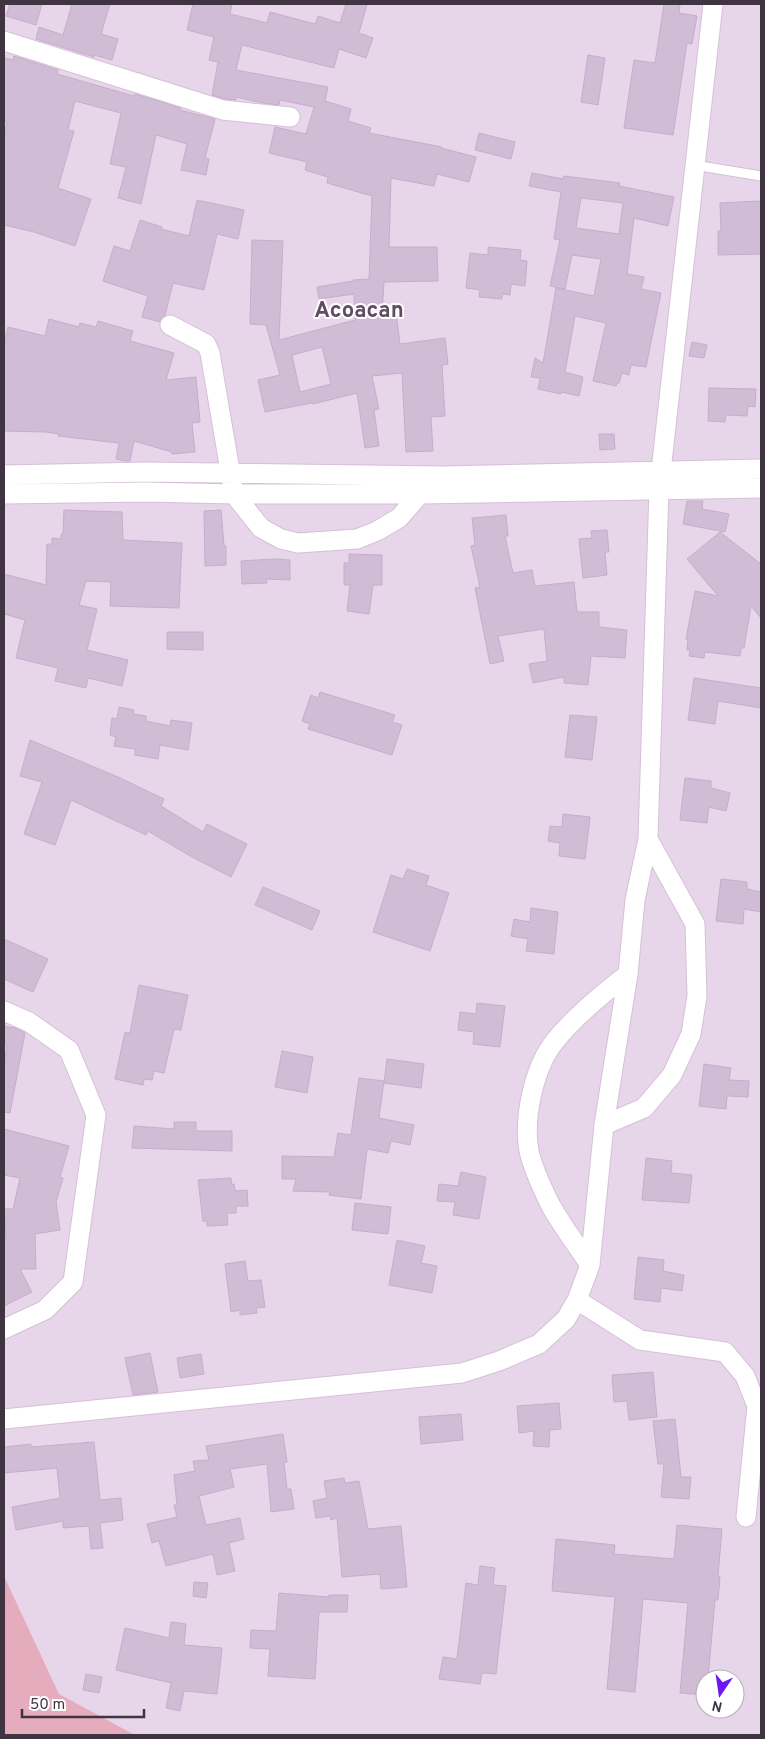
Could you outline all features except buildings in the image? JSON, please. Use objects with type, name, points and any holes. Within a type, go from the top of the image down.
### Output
[{"type":"street","points":[[4,1419],[462,1373],[539,1344],[566,1319],[576,1300],[590,1265],[604,1125],[628,974],[635,900],[648,839],[660,481],[713,4]]},
{"type":"street","points":[[4,41],[223,110],[290,117]]},
{"type":"street","points":[[170,325],[206,344],[210,353],[234,494],[261,528],[281,539],[298,543],[357,538],[378,531],[399,518],[420,494]]},
{"type":"street","points":[[4,494],[146,492],[420,494],[660,481],[761,469]]},
{"type":"street","points":[[4,475],[146,472],[443,476],[660,481],[761,488]]},
{"type":"street","points":[[604,1125],[644,1108],[672,1075],[691,1034],[697,996],[695,924],[648,839]]},
{"type":"street","points":[[590,1265],[550,1206],[536,1172],[529,1150],[528,1121],[531,1092],[540,1065],[554,1042],[596,999],[628,974]]},
{"type":"street","points":[[4,1011],[29,1022],[69,1050],[96,1115],[73,1282],[45,1310],[4,1329]]},
{"type":"street","points":[[576,1300],[640,1340],[725,1352],[745,1376],[757,1406],[746,1517]]},
{"type":"lane","points":[[694,165],[761,176]]},
{"type":"shaded area","points":[[4,4],[761,4],[761,1735],[135,1735],[59,1694],[4,1576]]},
{"type":"shaded area","points":[[4,1576],[59,1694],[135,1735],[4,1735]]},
{"type":"district","name":"Acoacan","points":[[359,309]]}]
